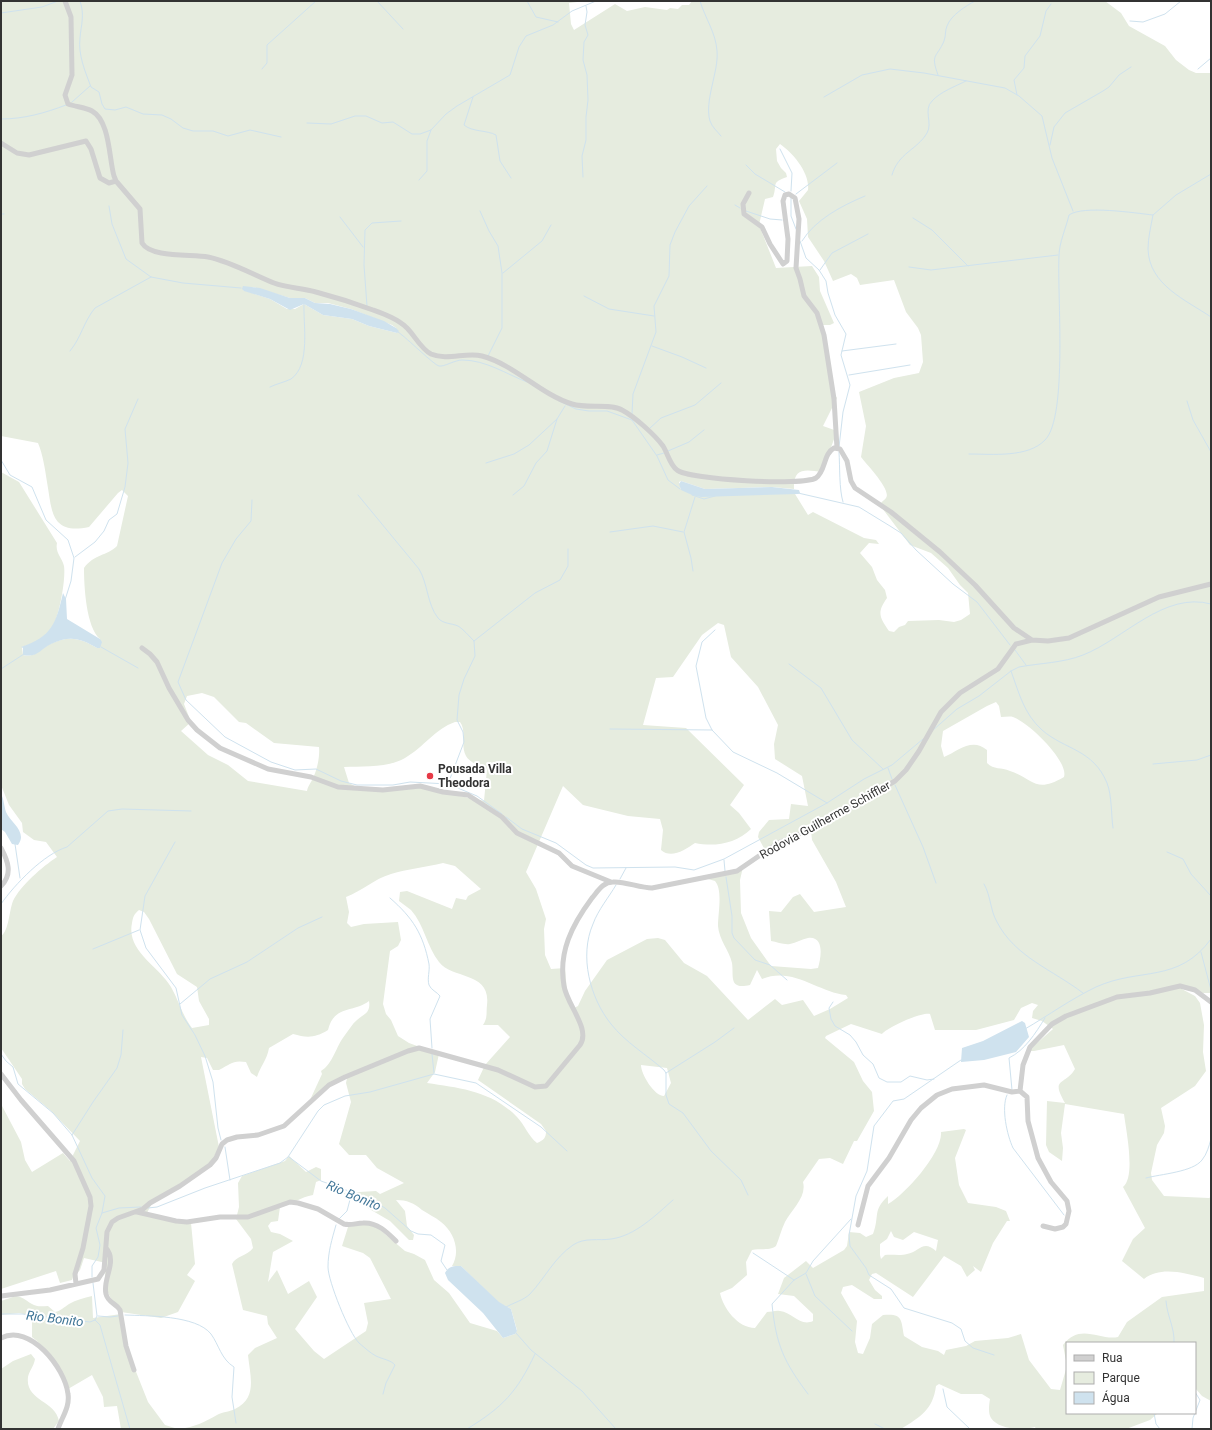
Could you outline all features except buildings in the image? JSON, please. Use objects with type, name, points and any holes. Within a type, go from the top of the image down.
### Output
[{"type":"street","points":[[65,1],[71,17],[72,75],[72,80],[64,95],[65,99],[68,104],[92,111],[102,122],[106,132],[111,168],[116,181],[140,209],[142,243],[148,249],[161,253],[212,258],[275,283],[317,292],[373,310],[406,327],[427,351],[432,354],[443,357],[480,356],[510,368],[570,404],[623,410],[656,437],[664,448],[673,466],[682,473],[713,478],[760,481],[814,479],[819,475],[830,451],[837,448]]},
{"type":"street","points":[[1,143],[17,153],[30,155],[86,141],[91,149],[100,178],[109,183],[116,181]]},
{"type":"street","points":[[749,193],[743,204],[744,214],[762,227],[770,244],[784,264],[787,261],[789,248],[783,201],[785,195],[789,194],[795,198],[799,219],[796,268],[804,296],[817,313],[824,335],[834,398],[837,448]]},
{"type":"street","points":[[837,448],[840,449],[845,456],[851,481],[855,488],[891,512],[940,552],[975,585],[1014,628],[1032,640]]},
{"type":"street","name":"Rodovia Guilherme Schiffler","points":[[142,648],[157,662],[169,688],[192,725],[220,748],[268,769],[311,777],[338,787],[383,790],[420,786],[443,792],[468,795],[502,817],[517,833],[559,853],[572,866],[611,882],[652,888],[730,873],[737,870],[778,843],[816,827],[895,781],[906,770],[919,751],[941,712],[960,693],[998,669],[1013,646],[1032,640],[1048,641],[1069,638],[1159,597],[1211,584]]},
{"type":"street","points":[[1,848],[9,870],[7,878],[1,886]]},
{"type":"street","points":[[1,1296],[90,1282],[101,1277],[104,1270],[107,1232],[112,1222],[118,1218],[137,1212],[144,1208],[180,1186],[210,1165],[222,1144],[227,1140],[237,1137],[258,1135],[284,1126],[329,1085],[408,1051],[423,1049],[498,1070],[535,1087],[546,1086],[580,1046],[583,1038],[583,1029],[572,1008],[564,987],[563,957],[566,942],[582,911],[600,888],[611,882]]},
{"type":"street","points":[[1020,1091],[1023,1065],[1030,1047],[1052,1024],[1066,1016],[1117,997],[1150,993],[1180,986],[1195,990],[1211,1002]]},
{"type":"street","points":[[1,1074],[21,1100],[74,1160],[90,1197],[91,1206],[83,1248],[75,1274],[76,1284]]},
{"type":"street","points":[[858,1225],[868,1186],[888,1158],[911,1120],[937,1095],[959,1088],[987,1085],[1012,1092],[1020,1091],[1027,1097],[1028,1121],[1038,1158],[1047,1175],[1065,1197],[1068,1206],[1069,1216],[1063,1227],[1056,1229],[1043,1226]]},
{"type":"street","points":[[137,1212],[187,1222],[220,1217],[248,1217],[282,1204],[298,1203],[318,1210],[344,1224],[348,1225],[365,1222],[377,1225],[396,1241]]},
{"type":"street","points":[[106,1247],[110,1253],[110,1262],[105,1283],[106,1296],[108,1300],[118,1306],[120,1310],[126,1346],[134,1370]]},
{"type":"street","points":[[1,1338],[8,1335],[16,1335],[32,1340],[48,1354],[56,1365],[69,1396],[68,1407],[58,1429]]},
{"type":"green space","points":[[1,1],[586,1],[569,3],[571,24],[574,30],[615,4],[627,11],[645,7],[667,10],[670,8],[678,9],[682,5],[689,5],[692,1],[1105,1],[1121,13],[1129,26],[1165,46],[1176,60],[1189,70],[1196,73],[1211,73],[1211,993],[1203,993],[1178,987],[1195,996],[1200,1003],[1204,1025],[1203,1052],[1206,1071],[1195,1086],[1161,1108],[1165,1126],[1164,1133],[1157,1145],[1151,1173],[1152,1180],[1164,1196],[1211,1197],[1211,1401],[1202,1396],[1196,1389],[1196,1342],[1066,1342],[1070,1338],[1083,1333],[1111,1338],[1118,1337],[1127,1322],[1162,1297],[1204,1291],[1204,1278],[1181,1273],[1165,1272],[1150,1275],[1144,1279],[1122,1261],[1133,1239],[1145,1228],[1123,1187],[1127,1182],[1130,1164],[1124,1114],[1065,1104],[1061,1133],[1063,1148],[1062,1161],[1049,1152],[1046,1145],[1047,1101],[1065,1103],[1059,1089],[1059,1085],[1075,1069],[1064,1045],[1028,1051],[1053,1029],[1042,1021],[1032,1018],[1033,1011],[1038,1005],[1032,1003],[1021,1008],[1014,1020],[976,1030],[935,1030],[930,1014],[926,1014],[905,1021],[882,1034],[851,1024],[826,1036],[825,1038],[854,1062],[863,1081],[872,1092],[874,1111],[857,1141],[854,1141],[843,1164],[830,1158],[819,1159],[803,1182],[804,1187],[801,1198],[785,1222],[776,1246],[774,1248],[752,1250],[746,1262],[747,1275],[732,1288],[720,1293],[724,1305],[732,1316],[743,1325],[749,1327],[755,1328],[767,1312],[775,1311],[784,1312],[800,1321],[813,1321],[813,1314],[794,1296],[778,1294],[784,1278],[806,1261],[813,1268],[844,1250],[847,1246],[849,1232],[860,1233],[866,1237],[873,1234],[878,1210],[883,1201],[888,1196],[888,1204],[913,1183],[930,1161],[940,1140],[941,1132],[964,1129],[966,1130],[955,1158],[959,1185],[968,1203],[996,1207],[1006,1211],[1010,1221],[1007,1221],[993,1243],[981,1272],[973,1266],[975,1270],[967,1277],[961,1266],[944,1256],[913,1297],[876,1273],[872,1274],[869,1280],[875,1290],[882,1296],[882,1299],[874,1299],[852,1285],[843,1287],[841,1293],[857,1321],[855,1342],[858,1353],[863,1354],[870,1338],[872,1324],[883,1315],[894,1315],[898,1317],[901,1322],[904,1336],[922,1347],[938,1351],[944,1355],[946,1350],[966,1346],[975,1341],[1008,1338],[1021,1334],[1029,1360],[1051,1389],[1060,1390],[1066,1369],[1066,1414],[1157,1414],[1150,1420],[1126,1429],[1036,1429],[1035,1427],[1024,1429],[1005,1427],[999,1425],[991,1418],[989,1411],[990,1399],[982,1394],[961,1394],[939,1384],[936,1386],[929,1407],[914,1421],[901,1429],[180,1429],[199,1424],[219,1414],[235,1409],[242,1404],[250,1393],[251,1386],[248,1355],[255,1348],[277,1338],[268,1324],[267,1316],[243,1310],[232,1264],[236,1259],[248,1253],[253,1248],[251,1239],[236,1219],[239,1207],[238,1183],[242,1176],[285,1161],[289,1156],[306,1172],[316,1167],[321,1169],[321,1180],[316,1182],[313,1195],[280,1207],[278,1221],[271,1222],[268,1226],[271,1232],[280,1234],[293,1241],[273,1252],[268,1282],[277,1270],[288,1294],[309,1281],[317,1297],[295,1329],[314,1351],[324,1359],[366,1331],[368,1323],[364,1303],[391,1299],[370,1258],[363,1253],[342,1246],[348,1227],[372,1223],[405,1251],[425,1260],[434,1280],[449,1293],[470,1323],[497,1331],[503,1338],[515,1334],[517,1330],[511,1309],[499,1303],[461,1266],[452,1266],[456,1254],[455,1242],[446,1226],[441,1222],[407,1201],[396,1200],[405,1211],[407,1226],[414,1235],[413,1240],[409,1240],[390,1221],[342,1193],[376,1191],[380,1194],[404,1183],[377,1168],[366,1155],[349,1155],[339,1144],[351,1102],[346,1083],[347,1078],[338,1081],[310,1100],[322,1074],[321,1071],[329,1064],[342,1039],[352,1025],[368,1011],[369,1001],[363,1005],[339,1013],[331,1022],[328,1030],[319,1035],[303,1036],[293,1034],[269,1048],[267,1056],[257,1077],[251,1073],[246,1062],[234,1062],[219,1070],[213,1070],[207,1058],[201,1057],[219,1147],[211,1163],[151,1205],[147,1213],[191,1223],[195,1264],[187,1275],[195,1281],[178,1312],[161,1318],[121,1312],[112,1300],[105,1284],[106,1263],[84,1258],[80,1270],[72,1280],[60,1283],[56,1271],[1,1289],[1,1104],[21,1142],[25,1160],[32,1172],[63,1153],[70,1161],[80,1141],[50,1110],[25,1089],[22,1084],[22,1079],[1,1048],[1,936],[6,930],[13,901],[21,889],[32,877],[57,857],[46,842],[34,840],[23,832],[22,823],[9,805],[1,785],[1,472],[19,482],[57,543],[57,550],[64,566],[64,580],[61,599],[54,625],[51,630],[41,639],[22,647],[23,655],[28,656],[35,654],[50,644],[63,639],[80,640],[97,648],[100,639],[95,633],[89,616],[85,595],[84,568],[92,560],[109,552],[117,546],[128,496],[122,490],[118,493],[89,527],[76,529],[60,524],[52,511],[44,462],[38,443],[1,436]],"holes":[[[780,144],[795,158],[803,170],[808,184],[808,190],[799,201],[807,219],[808,237],[824,261],[833,281],[851,274],[857,278],[860,285],[894,280],[906,312],[918,328],[921,335],[923,362],[919,373],[894,378],[859,392],[866,426],[861,457],[878,477],[885,489],[887,494],[886,499],[881,503],[882,508],[910,545],[931,553],[948,568],[960,585],[968,593],[970,614],[961,620],[954,622],[939,620],[908,621],[905,625],[899,627],[894,632],[889,631],[880,614],[887,598],[885,590],[877,580],[872,567],[860,553],[869,543],[879,544],[876,540],[864,538],[813,512],[808,515],[795,494],[681,490],[679,482],[681,481],[705,489],[772,487],[794,489],[795,477],[801,472],[810,470],[822,472],[837,431],[823,426],[837,398],[833,392],[823,325],[830,325],[834,323],[820,291],[819,277],[812,266],[776,268],[759,225],[765,199],[773,197],[776,183],[787,177],[786,173],[777,161],[776,149]],[[253,287],[290,298],[305,298],[315,303],[328,303],[351,309],[392,325],[396,328],[397,333],[369,326],[352,319],[323,315],[304,304],[295,309],[287,309],[270,299],[243,290]],[[718,623],[724,625],[731,657],[758,687],[778,725],[774,744],[775,759],[802,776],[808,806],[791,804],[789,819],[769,820],[759,832],[758,837],[766,852],[811,830],[812,840],[836,882],[846,907],[814,912],[800,894],[793,897],[781,912],[769,911],[771,941],[788,944],[813,938],[817,940],[821,954],[818,968],[811,969],[771,966],[751,938],[741,913],[740,880],[743,867],[708,879],[715,881],[719,890],[719,931],[732,963],[735,984],[738,986],[750,985],[757,970],[762,979],[773,976],[794,978],[836,993],[846,995],[848,998],[830,1009],[814,1016],[803,1000],[782,1005],[775,999],[748,1020],[707,976],[684,963],[665,940],[658,938],[647,939],[607,960],[585,991],[578,1006],[574,1008],[567,992],[565,968],[551,969],[545,955],[544,929],[546,919],[536,889],[526,872],[563,786],[583,805],[628,816],[660,819],[663,830],[661,850],[669,854],[682,851],[695,843],[710,845],[732,841],[739,838],[751,829],[739,813],[730,805],[744,785],[686,728],[643,725],[656,678],[673,677],[702,635]],[[202,693],[214,697],[239,722],[246,723],[274,743],[319,747],[317,768],[307,791],[248,781],[228,765],[208,755],[181,731],[191,722],[184,704],[187,696]],[[996,702],[999,706],[1001,717],[1012,717],[1020,720],[1046,743],[1060,762],[1064,770],[1064,777],[1054,782],[1040,785],[1018,774],[1004,769],[995,768],[990,765],[987,763],[987,750],[976,745],[965,746],[944,757],[941,746],[943,731]],[[455,722],[460,722],[463,730],[464,752],[466,756],[472,762],[487,769],[484,801],[416,787],[362,790],[349,783],[344,767],[375,766],[398,761],[412,754],[441,729]],[[443,863],[455,866],[481,889],[468,896],[466,900],[456,898],[452,909],[407,891],[400,892],[399,901],[411,910],[419,922],[431,950],[439,962],[445,968],[477,981],[483,986],[487,994],[486,1018],[483,1025],[498,1025],[510,1037],[485,1065],[478,1080],[541,1124],[546,1131],[546,1135],[543,1140],[537,1143],[517,1117],[497,1101],[475,1092],[427,1083],[435,1072],[439,1054],[409,1043],[398,1036],[391,1020],[386,1014],[383,1004],[390,951],[398,946],[401,940],[398,922],[364,924],[351,927],[347,923],[349,912],[346,897],[385,876],[397,872]],[[139,910],[144,912],[149,919],[177,974],[197,987],[199,1001],[209,1019],[209,1025],[192,1028],[166,979],[145,958],[134,942],[131,933],[132,921],[133,917]],[[641,1065],[667,1068],[671,1083],[664,1096],[652,1089],[643,1074]],[[891,1231],[894,1237],[903,1240],[914,1232],[938,1240],[936,1251],[928,1246],[924,1246],[911,1253],[904,1255],[885,1255],[881,1259],[880,1244],[887,1239]]]},
{"type":"green space","points":[[16,1296],[21,1297],[36,1306],[48,1306],[55,1312],[61,1310],[74,1301],[92,1296],[93,1318],[121,1314],[131,1359],[148,1402],[165,1425],[178,1429],[121,1429],[117,1406],[104,1407],[103,1397],[92,1375],[68,1389],[58,1369],[37,1341],[32,1337],[32,1316],[19,1313],[1,1315],[1,1301]]},
{"type":"green space","points":[[1066,1342],[1066,1361],[1063,1345]]},
{"type":"green space","points":[[31,1354],[35,1359],[28,1377],[28,1385],[35,1396],[52,1409],[59,1421],[53,1429],[1,1429],[1,1369],[13,1361]]},
{"type":"water","points":[[243,286],[260,288],[290,298],[305,298],[315,303],[330,304],[351,309],[384,321],[399,331],[397,333],[369,326],[352,319],[323,315],[304,304],[290,310],[270,299],[244,291],[242,289]]},
{"type":"water","points":[[681,481],[705,489],[772,487],[799,490],[800,493],[701,497],[681,490],[679,484]]},
{"type":"water","points":[[63,593],[66,599],[67,619],[100,639],[102,642],[100,648],[80,640],[64,639],[47,646],[36,654],[28,656],[23,655],[23,648],[21,647],[40,639],[51,628],[58,613]]},
{"type":"water","points":[[1,794],[8,816],[20,831],[21,840],[18,845],[12,844],[5,832],[1,829]]},
{"type":"water","points":[[1022,1021],[1025,1023],[1029,1037],[1016,1052],[984,1060],[961,1062],[962,1048],[983,1041]]},
{"type":"water","points":[[453,1266],[461,1266],[499,1302],[511,1309],[517,1331],[515,1334],[503,1338],[483,1313],[448,1280],[445,1273],[448,1269]]},
{"type":"waterway","points":[[1,13],[42,7],[58,1]]},
{"type":"waterway","points":[[80,1],[82,15],[80,44],[81,57],[91,87],[99,92],[105,109],[115,110],[126,107],[143,114],[162,115],[171,119],[183,128],[193,131],[213,131],[228,136],[250,130],[281,137]]},
{"type":"waterway","points":[[262,69],[267,63],[267,45],[316,1]]},
{"type":"waterway","points":[[377,1],[403,29]]},
{"type":"waterway","points":[[527,1],[536,17],[558,22]]},
{"type":"waterway","points":[[307,123],[331,124],[355,116],[366,116],[382,123],[393,122],[412,134],[420,134],[431,130],[446,114],[457,106],[510,75],[519,47],[526,36],[553,25],[572,11],[596,1]]},
{"type":"waterway","points":[[700,1],[716,44],[717,59],[710,95],[709,113],[710,121],[713,127],[721,136]]},
{"type":"waterway","points":[[938,75],[935,56],[944,41],[946,28],[952,18],[959,11],[975,1]]},
{"type":"waterway","points":[[1130,21],[1143,22],[1165,14],[1181,1]]},
{"type":"waterway","points":[[1017,95],[1014,80],[1024,68],[1025,56],[1040,36],[1046,11],[1051,4]]},
{"type":"waterway","points":[[583,177],[582,156],[586,140],[588,100],[587,75],[583,60],[584,42],[588,35],[585,25],[587,12],[586,6]]},
{"type":"waterway","points":[[1198,69],[1211,58]]},
{"type":"waterway","points":[[1050,145],[1054,127],[1065,113],[1109,87],[1119,75],[1131,67]]},
{"type":"waterway","points":[[824,97],[862,75],[890,69],[924,73],[1005,88],[1019,96],[1042,116],[1052,158],[1073,211]]},
{"type":"waterway","points":[[892,175],[903,157],[918,144],[927,133],[929,129],[928,108],[932,101],[944,92],[966,81]]},
{"type":"waterway","points":[[72,102],[90,86]]},
{"type":"waterway","points":[[473,97],[464,125],[471,129],[496,135],[500,161],[511,178]]},
{"type":"waterway","points":[[1,119],[34,115],[66,105]]},
{"type":"waterway","points":[[419,180],[427,171],[427,141],[431,130]]},
{"type":"waterway","points":[[780,149],[792,173],[791,191]]},
{"type":"waterway","points":[[796,194],[837,163]]},
{"type":"waterway","points":[[746,165],[755,174],[785,192]]},
{"type":"waterway","points":[[969,454],[1009,454],[1029,450],[1038,446],[1045,440],[1052,427],[1057,407],[1059,381],[1059,251],[1069,215],[1086,210],[1122,211],[1153,215],[1176,195],[1211,174]]},
{"type":"waterway","points":[[632,414],[633,394],[656,332],[654,306],[669,276],[670,245],[689,206],[707,186]]},
{"type":"waterway","points":[[802,241],[807,233],[829,214],[865,196]]},
{"type":"waterway","points":[[791,198],[791,216],[796,229]]},
{"type":"waterway","points":[[735,205],[740,208]]},
{"type":"waterway","points":[[109,206],[112,224],[126,259],[151,277],[183,283],[241,288]]},
{"type":"waterway","points":[[480,211],[498,246],[502,273],[502,328],[488,356]]},
{"type":"waterway","points":[[746,211],[770,219],[782,220]]},
{"type":"waterway","points":[[1153,215],[1148,249],[1150,262],[1155,272],[1170,290],[1211,317]]},
{"type":"waterway","points":[[340,217],[363,247]]},
{"type":"waterway","points":[[913,218],[932,230],[968,266]]},
{"type":"waterway","points":[[367,306],[364,265],[365,230],[372,223],[401,221]]},
{"type":"waterway","points":[[503,273],[542,241],[551,225]]},
{"type":"waterway","points":[[820,270],[832,253],[868,234]]},
{"type":"waterway","points":[[800,241],[806,258],[819,270],[826,281],[835,315],[846,334],[841,355],[850,385],[843,412],[839,447]]},
{"type":"waterway","points":[[909,267],[931,270],[1058,255]]},
{"type":"waterway","points":[[70,351],[95,308],[151,277]]},
{"type":"waterway","points":[[584,296],[609,309],[654,316]]},
{"type":"waterway","points":[[270,387],[291,379],[297,373],[301,364],[305,344],[304,303]]},
{"type":"waterway","points":[[398,332],[439,366],[459,360],[479,362],[527,382]]},
{"type":"waterway","points":[[842,351],[896,344]]},
{"type":"waterway","points":[[652,346],[706,368]]},
{"type":"waterway","points":[[849,375],[910,365]]},
{"type":"waterway","points":[[650,428],[661,418],[695,405],[721,383]]},
{"type":"waterway","points":[[75,557],[95,542],[104,531],[109,520],[117,514],[125,487],[128,463],[125,429],[138,399]]},
{"type":"waterway","points":[[559,401],[576,409],[607,411],[632,420],[657,456],[668,480],[680,489]]},
{"type":"waterway","points":[[1187,401],[1193,420],[1211,452]]},
{"type":"waterway","points":[[513,495],[524,486],[536,463],[547,451],[557,419],[565,406]]},
{"type":"waterway","points":[[486,463],[514,454],[529,445],[557,419]]},
{"type":"waterway","points":[[668,451],[689,442],[704,430]]},
{"type":"waterway","points":[[839,452],[840,484],[843,502]]},
{"type":"waterway","points":[[657,455],[664,453]]},
{"type":"waterway","points":[[1,460],[10,475],[32,487],[46,520],[68,540],[74,558],[71,581],[65,600]]},
{"type":"waterway","points":[[798,493],[859,507],[901,533],[916,550],[953,584],[977,602],[1010,645]]},
{"type":"waterway","points":[[358,495],[419,569],[432,607],[438,618],[458,626],[474,641],[475,656],[464,679],[459,695],[457,720],[463,732],[464,742],[448,784]]},
{"type":"waterway","points":[[692,495],[704,499],[715,496]]},
{"type":"waterway","points":[[693,571],[684,532],[695,497]]},
{"type":"waterway","points":[[252,500],[251,521],[236,539],[222,563],[178,682],[186,700],[225,737],[271,762],[295,770],[316,769],[341,781],[357,785],[393,785],[410,782],[448,784],[477,796],[502,814]]},
{"type":"waterway","points":[[610,532],[653,526],[683,532]]},
{"type":"waterway","points":[[474,641],[535,593],[560,580],[568,566],[568,549]]},
{"type":"waterway","points":[[932,731],[957,709],[979,696],[1011,671],[1019,667],[1059,661],[1083,655],[1098,648],[1161,610],[1177,604],[1194,602],[1211,604]]},
{"type":"waterway","points":[[715,630],[702,642],[696,666],[706,718],[712,730],[733,752],[777,773],[827,803]]},
{"type":"waterway","points":[[101,647],[138,668]]},
{"type":"waterway","points":[[1015,650],[1026,665]]},
{"type":"waterway","points":[[1,669],[24,654]]},
{"type":"waterway","points":[[789,664],[821,688],[852,740],[883,769]]},
{"type":"waterway","points":[[1011,671],[1026,710],[1036,724],[1051,737],[1078,751],[1094,763],[1101,772],[1107,783],[1110,794],[1113,828]]},
{"type":"waterway","points":[[610,729],[712,730]]},
{"type":"waterway","points":[[506,817],[522,829],[556,843],[586,865],[593,868],[675,867],[694,870],[724,859],[827,803],[864,779],[892,765],[923,739]]},
{"type":"waterway","points":[[1153,764],[1197,760],[1211,755]]},
{"type":"waterway","points":[[888,768],[892,779]]},
{"type":"waterway","points":[[895,785],[923,847],[936,883]]},
{"type":"waterway","points":[[1,904],[22,879],[40,863],[49,856],[67,847],[108,811],[122,809],[191,811]]},
{"type":"waterway","points":[[175,842],[145,896],[140,930],[146,948],[176,988],[182,1015],[195,1035],[205,1056],[213,1082],[218,1128],[221,1140]]},
{"type":"waterway","points":[[15,844],[20,878]]},
{"type":"waterway","points":[[1167,852],[1183,859],[1191,874],[1211,896]]},
{"type":"waterway","points":[[724,860],[725,871]]},
{"type":"waterway","points":[[620,879],[626,868]]},
{"type":"waterway","points":[[726,877],[732,916],[732,933],[734,938],[755,960],[770,965],[787,980]]},
{"type":"waterway","points":[[984,884],[997,922],[1014,945],[1024,954],[1083,993]]},
{"type":"waterway","points":[[616,885],[598,914],[589,936],[587,963],[592,989],[597,1002],[617,1031],[629,1043],[664,1070],[666,1073],[666,1095],[669,1104],[683,1113],[711,1151],[741,1180],[748,1195]]},
{"type":"waterway","points":[[390,898],[398,905],[416,927],[427,953],[429,964],[429,985],[440,996],[430,1019],[432,1048]]},
{"type":"waterway","points":[[180,1004],[210,979],[247,962],[298,928],[322,917]]},
{"type":"waterway","points":[[93,949],[139,930]]},
{"type":"waterway","points":[[1025,1029],[1096,987],[1128,977],[1172,969],[1185,963],[1198,953],[1211,939]]},
{"type":"waterway","points":[[1201,952],[1211,990]]},
{"type":"waterway","points":[[833,1002],[829,1008],[831,1019],[835,1026],[850,1035],[856,1042],[863,1055],[873,1064],[879,1078],[887,1082],[901,1082],[910,1076],[927,1080],[934,1079]]},
{"type":"waterway","points":[[1012,1090],[1009,1058],[1025,1046],[1045,1018]]},
{"type":"waterway","points":[[666,1073],[734,1028]]},
{"type":"waterway","points":[[72,1135],[117,1068],[121,1055],[123,1030]]},
{"type":"waterway","points":[[1,1054],[13,1067],[18,1084],[53,1113],[72,1135],[92,1178],[105,1196],[102,1213],[96,1228],[100,1245],[98,1257],[92,1266],[92,1277]]},
{"type":"waterway","points":[[432,1054],[434,1073]]},
{"type":"waterway","points":[[961,1060],[904,1099],[893,1101],[874,1126],[867,1171],[856,1196],[849,1235],[850,1246],[866,1268],[869,1275],[891,1289],[904,1308],[952,1323],[961,1329],[965,1341],[973,1348],[994,1355]]},
{"type":"waterway","points":[[148,1208],[157,1207],[205,1188],[280,1163],[288,1157],[318,1111],[324,1105],[345,1096],[370,1092],[434,1074],[476,1083],[541,1127],[567,1151]]},
{"type":"waterway","points":[[1007,1095],[1005,1100],[1005,1114],[1013,1148],[1064,1215]]},
{"type":"waterway","points":[[1146,1178],[1184,1170],[1198,1164],[1208,1150],[1211,1139]]},
{"type":"waterway","points":[[225,1147],[230,1180]]},
{"type":"waterway","name":"Rio Bonito","points":[[289,1157],[321,1181],[368,1198],[385,1208],[411,1231],[418,1234],[431,1235],[445,1245],[441,1261],[447,1270]]},
{"type":"waterway","points":[[339,1219],[347,1211],[352,1192]]},
{"type":"waterway","points":[[506,1307],[528,1296],[560,1256],[573,1245],[582,1241],[606,1240],[628,1234],[645,1224],[673,1200]]},
{"type":"waterway","name":"Rio Bonito","points":[[102,1213],[119,1208],[141,1207]]},
{"type":"waterway","points":[[808,1394],[782,1352],[776,1331],[772,1304],[794,1280],[806,1273],[813,1261],[851,1219]]},
{"type":"waterway","points":[[336,1225],[330,1246],[328,1261],[331,1283],[350,1329],[359,1343],[369,1352],[395,1365],[386,1383],[383,1394]]},
{"type":"waterway","points":[[753,1253],[794,1280]]},
{"type":"waterway","points":[[806,1274],[815,1296],[852,1331]]},
{"type":"waterway","name":"Rio Bonito","points":[[1,1314],[22,1314],[90,1322],[95,1320],[97,1316],[93,1283]]},
{"type":"waterway","points":[[1166,1301],[1174,1342]]},
{"type":"waterway","points":[[125,1315],[158,1316],[183,1320],[194,1323],[204,1328],[211,1334],[223,1356],[234,1367],[232,1397],[236,1423]]},
{"type":"waterway","points":[[98,1316],[118,1316]]},
{"type":"waterway","points":[[95,1320],[100,1325],[130,1429]]},
{"type":"waterway","name":"Rio Bonito","points":[[516,1333],[531,1350],[582,1391],[616,1429]]},
{"type":"waterway","points":[[467,1429],[500,1406],[508,1398],[522,1379],[535,1354]]},
{"type":"waterway","points":[[943,1389],[947,1407],[970,1429]]},
{"type":"waterway","points":[[1196,1394],[1200,1400],[1196,1410]]},
{"type":"waterway","points":[[1154,1414],[1156,1424],[1160,1429]]},
{"type":"waterway","points":[[1192,1429],[1195,1414]]},
{"type":"waterway","points":[[875,1424],[885,1429]]},
{"type":"place","name":"Pousada Villa Theodora","points":[[430,776]]}]
